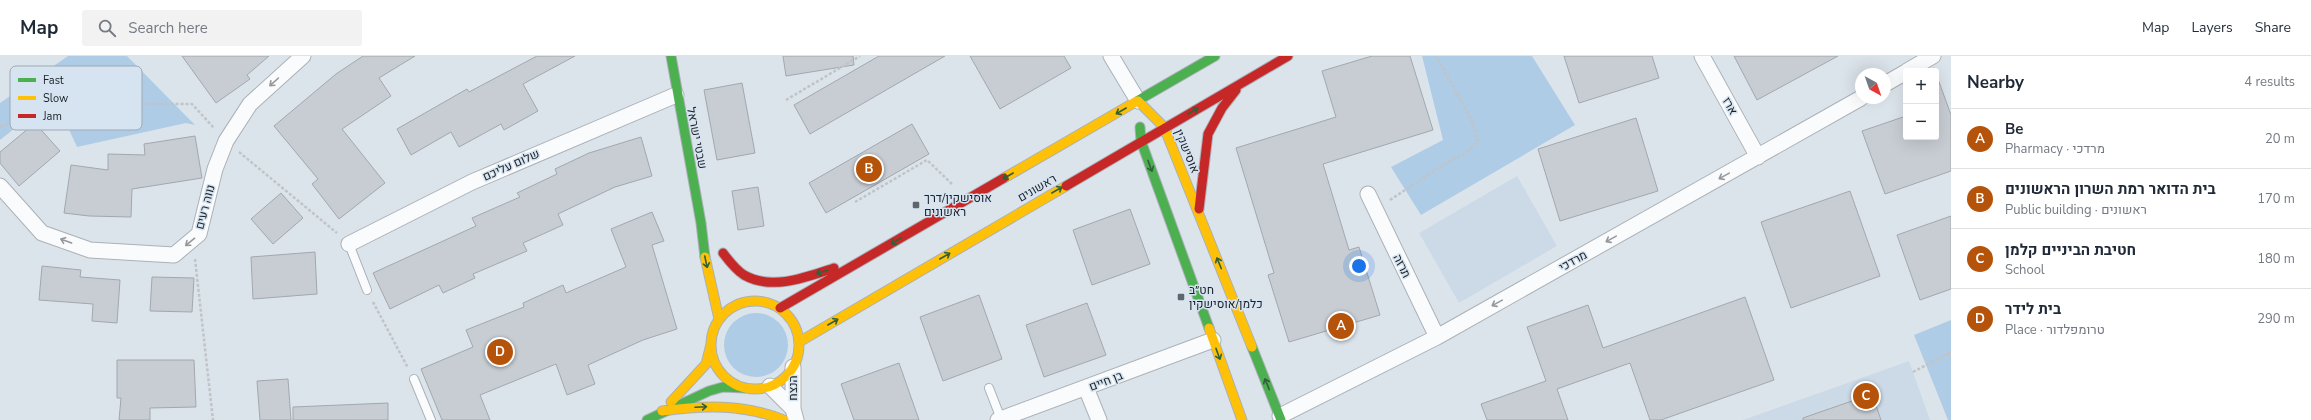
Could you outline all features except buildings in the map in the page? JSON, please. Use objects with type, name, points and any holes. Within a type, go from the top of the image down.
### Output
[{"type":"street","name":"נווה רעים","points":[[0,186],[42,233],[90,250],[174,255],[199,234],[215,169],[226,141],[250,104],[303,56]]},
{"type":"street","name":"שבטי ישראל","points":[[671,56],[676,95],[701,223],[705,259],[719,319]]},
{"type":"street","points":[[1111,56],[1138,101],[1141,141],[1242,420]]},
{"type":"street","name":"ראשונים","points":[[780,308],[1215,56]]},
{"type":"street","name":"ראשונים","points":[[799,342],[1164,127],[1288,56]]},
{"type":"street","name":"ארז","points":[[1702,56],[1758,157]]},
{"type":"street","points":[[1912,68],[1933,56]]},
{"type":"street","points":[[1891,80],[1903,73]]},
{"type":"street","points":[[1198,212],[1208,134],[1222,108],[1242,82]]},
{"type":"street","name":"שלום עליכם","points":[[349,244],[472,182],[676,95]]},
{"type":"street","name":"אוסישקין","points":[[1138,101],[1164,127],[1280,418]]},
{"type":"street","name":"מרדכי","points":[[1280,418],[1437,337],[1855,101]]},
{"type":"street","name":"תרזה","points":[[1368,194],[1437,337]]},
{"type":"street","name":"שבטי ישראל","points":[[701,223],[742,284]]},
{"type":"street","points":[[718,247],[744,275],[764,281],[780,282],[821,272],[872,255]]},
{"type":"street","points":[[750,292],[759,301]]},
{"type":"street","points":[[646,420],[662,411],[723,387],[760,389],[770,386],[783,379],[793,368],[799,353],[799,342],[795,327],[787,314],[780,308],[759,301],[750,301],[730,308],[719,319],[714,328],[706,364],[696,377],[662,411]]},
{"type":"street","name":"בן חיים","points":[[999,419],[1213,340]]},
{"type":"street","points":[[711,344],[713,359],[719,371],[730,382],[744,388]]},
{"type":"street","name":"הנצח","points":[[791,416],[793,368]]},
{"type":"street","name":"הנצח","points":[[770,386],[791,416]]},
{"type":"street","points":[[1086,388],[1099,420]]},
{"type":"street","points":[[662,411],[728,405],[791,416]]},
{"type":"lane","points":[[349,244],[367,290]]},
{"type":"lane","points":[[414,379],[431,420]]},
{"type":"lane","points":[[989,388],[999,419]]},
{"type":"path","points":[[786,100],[860,56]]},
{"type":"path","points":[[1375,210],[1446,163],[1467,152],[1478,140],[1470,117],[1436,56]]},
{"type":"path","points":[[142,104],[192,104],[226,141],[349,244]]},
{"type":"path","points":[[0,127],[10,123]]},
{"type":"path","points":[[855,202],[927,160],[967,200]]},
{"type":"path","points":[[193,239],[213,420]]},
{"type":"path","points":[[367,290],[414,379]]},
{"type":"path","points":[[1913,372],[1949,353],[1951,359]]},
{"type":"shaded area","points":[[68,56],[127,56],[137,66],[54,66]]},
{"type":"shaded area","points":[[1422,56],[1532,56],[1575,125],[1421,215],[1391,167],[1443,140]]},
{"type":"shaded area","points":[[142,71],[195,125],[186,123],[77,147],[69,130],[142,130]]},
{"type":"shaded area","points":[[10,96],[10,130],[13,130],[0,140],[0,103]]},
{"type":"shaded area","points":[[1517,176],[1557,246],[1459,303],[1419,233]]},
{"type":"shaded area","points":[[756,313],[768,315],[779,322],[786,333],[788,345],[786,357],[779,368],[768,375],[756,377],[744,375],[733,368],[726,357],[724,345],[726,333],[733,322],[744,315]]},
{"type":"shaded area","points":[[1951,320],[1951,420],[1948,420],[1914,335]]},
{"type":"shaded area","points":[[1909,361],[1930,420],[1743,420]]},
{"type":"traffic: fast","points":[[671,56],[701,223],[705,257]]},
{"type":"traffic: fast","points":[[1137,101],[1215,56]]},
{"type":"traffic: fast","points":[[1140,127],[1141,141],[1209,328]]},
{"type":"traffic: fast","points":[[1252,347],[1281,420]]},
{"type":"traffic: fast","points":[[647,420],[709,391],[723,387],[744,388]]},
{"type":"traffic: slow","points":[[1004,178],[1137,101]]},
{"type":"traffic: slow","points":[[1138,101],[1164,127],[1252,347]]},
{"type":"traffic: slow","points":[[799,342],[1066,186]]},
{"type":"traffic: slow","points":[[705,257],[719,319]]},
{"type":"traffic: slow","points":[[755,301],[772,305],[786,314],[795,328],[799,345],[795,362],[786,376],[772,385],[755,389],[738,385],[724,376],[715,362],[711,345],[715,328],[724,314],[738,305],[755,301]]},
{"type":"traffic: slow","points":[[1209,328],[1242,420]]},
{"type":"traffic: slow","points":[[671,402],[706,364],[711,344]]},
{"type":"traffic: slow","points":[[662,411],[724,407],[754,411],[784,420]]},
{"type":"traffic: jam","points":[[1066,186],[1288,56]]},
{"type":"traffic: jam","points":[[1199,209],[1208,134],[1222,108],[1236,90]]},
{"type":"traffic: jam","points":[[780,308],[1004,178]]},
{"type":"traffic: jam","points":[[723,253],[735,268],[744,275],[755,280],[766,282],[789,281],[834,268]]},
{"type":"place","name":"בית הדואר רמת השרון הראשונים","points":[[869,169]]},
{"type":"place","name":"אוסישקין/דרך ראשונים","points":[[916,205]]},
{"type":"place","name":"חט״ב כלמן/אוסישקין","points":[[1181,297]]},
{"type":"place","name":"Be","points":[[1341,326]]},
{"type":"place","name":"בית לידר","points":[[500,352]]},
{"type":"place","name":"חטיבת הביניים קלמן","points":[[1866,396]]}]
